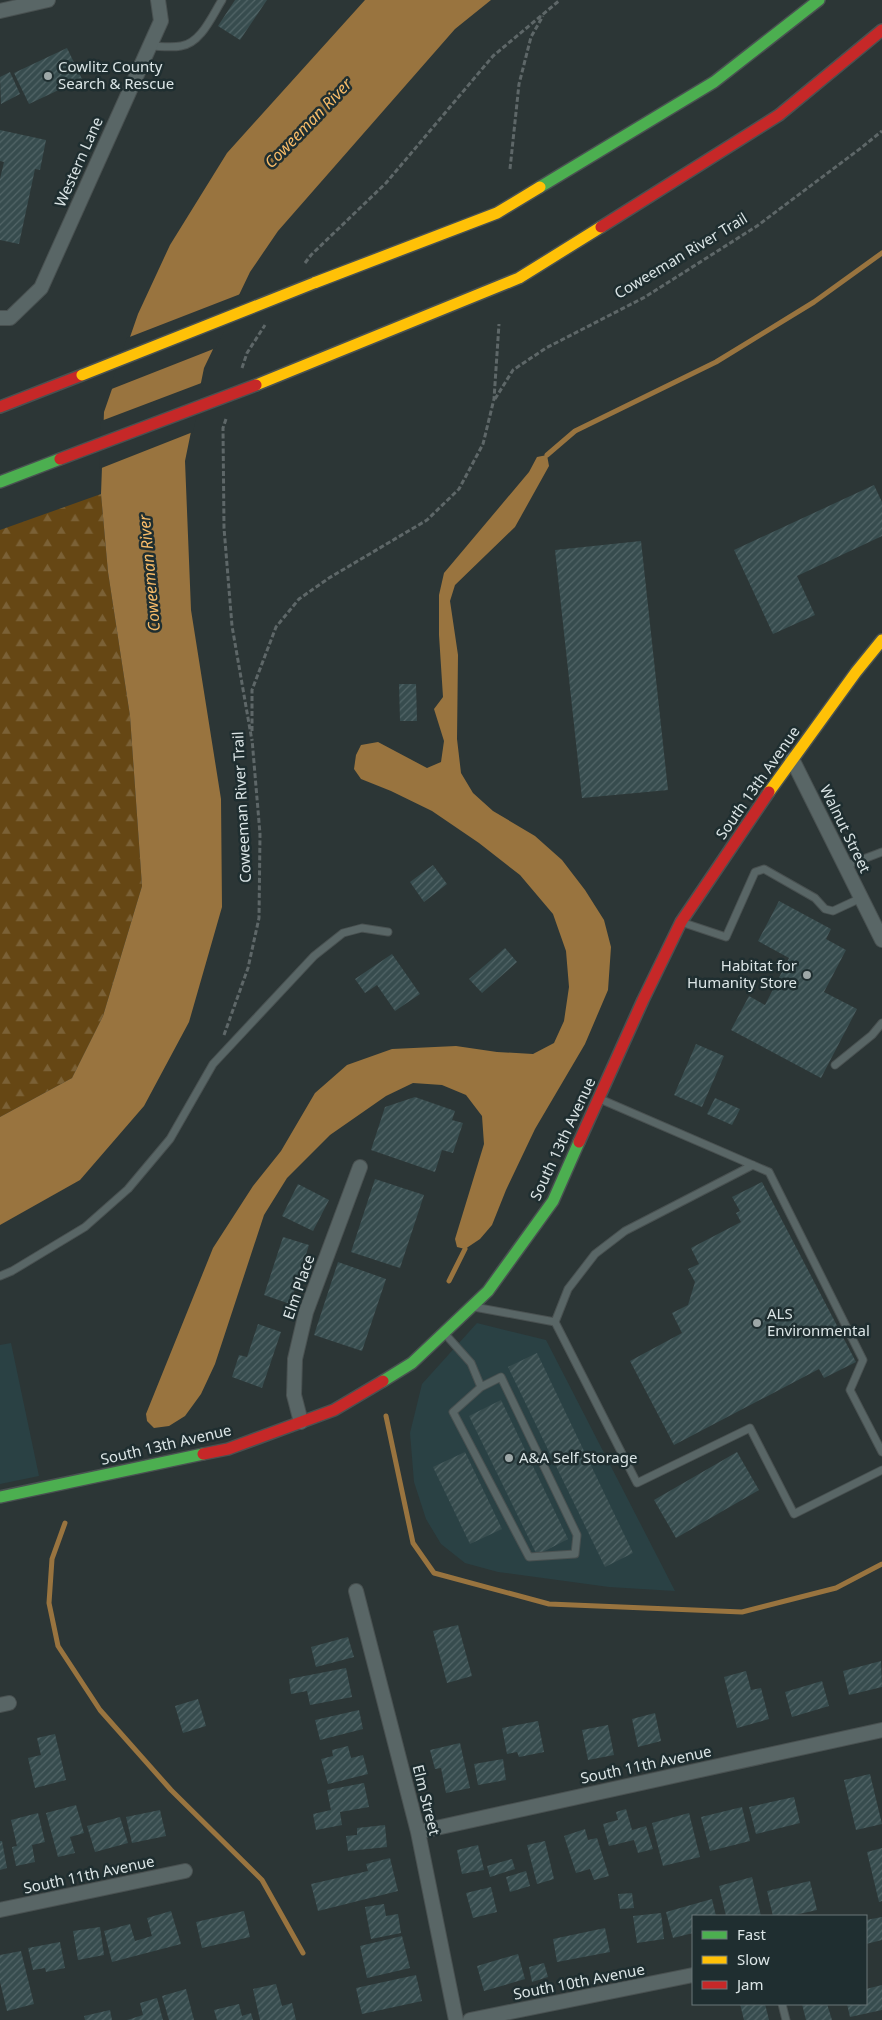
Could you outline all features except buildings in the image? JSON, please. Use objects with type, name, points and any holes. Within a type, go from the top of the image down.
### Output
[{"type":"main road","points":[[0,406],[497,213],[714,82],[819,0]]},
{"type":"main road","points":[[0,482],[256,385],[519,278],[779,115],[882,30]]},
{"type":"main road","name":"South 13th Avenue","points":[[0,1497],[228,1449],[334,1410],[412,1363],[488,1291],[553,1201],[681,922],[792,759],[882,640]]},
{"type":"street","points":[[0,11],[48,0]]},
{"type":"street","name":"Western Lane","points":[[0,318],[10,318],[41,288],[160,21],[158,0]]},
{"type":"street","name":"Walnut Street","points":[[792,759],[882,940]]},
{"type":"street","name":"Elm Place","points":[[301,1422],[294,1395],[294,1359],[306,1312],[360,1167]]},
{"type":"street","name":"Elm Street","points":[[356,1591],[418,1832],[456,2020]]},
{"type":"street","name":"South 11th Avenue","points":[[418,1832],[882,1730]]},
{"type":"street","name":"South 11th Avenue","points":[[0,1910],[185,1871]]},
{"type":"street","name":"South 10th Avenue","points":[[470,2020],[692,1975]]},
{"type":"lane","points":[[149,46],[182,46],[194,41],[222,0]]},
{"type":"lane","points":[[845,866],[882,852]]},
{"type":"lane","points":[[681,922],[726,937],[755,872],[764,869],[815,898],[825,909],[833,911],[861,898]]},
{"type":"lane","points":[[0,1276],[85,1227],[128,1188],[170,1139],[213,1064],[314,956],[343,933],[362,928],[388,932]]},
{"type":"lane","points":[[835,1065],[872,1034],[882,1023]]},
{"type":"lane","points":[[599,1099],[769,1172],[863,1360],[850,1390],[882,1452]]},
{"type":"lane","points":[[753,1165],[625,1231],[595,1254],[568,1290],[555,1322],[637,1484],[750,1428],[794,1514],[882,1470]]},
{"type":"lane","points":[[471,1307],[555,1322]]},
{"type":"lane","points":[[444,1333],[470,1363],[481,1387]]},
{"type":"lane","points":[[501,1377],[577,1535],[576,1554],[529,1558],[453,1412],[481,1387],[501,1377]]},
{"type":"lane","points":[[782,2005],[786,2020]]},
{"type":"path","points":[[510,169],[520,84],[531,37],[544,13]]},
{"type":"path","name":"Coweeman River Trail","points":[[494,399],[513,370],[546,348],[645,297],[757,226],[862,148],[882,130]]},
{"type":"path","name":"Coweeman River Trail","points":[[222,1038],[248,968],[259,918],[260,834],[252,741],[252,690],[276,627],[299,599],[329,578],[427,520],[459,489],[483,444],[494,399],[499,324]]},
{"type":"shaded area","name":"A&A Self Storage","points":[[477,1323],[546,1340],[675,1591],[609,1587],[498,1572],[465,1563],[441,1544],[426,1519],[414,1482],[410,1433],[422,1384]]},
{"type":"shaded area","points":[[11,1343],[39,1476],[0,1484],[0,1345]]},
{"type":"green space","points":[[101,494],[108,572],[130,716],[142,886],[103,1016],[72,1078],[0,1117],[0,530]]},
{"type":"water","name":"Coweeman River","points":[[365,0],[491,0],[455,29],[278,231],[250,272],[204,368],[185,461],[191,610],[221,799],[222,907],[189,1022],[144,1106],[80,1180],[0,1225],[0,1117],[72,1078],[103,1016],[142,886],[130,716],[108,572],[101,494],[104,412],[138,314],[170,245],[227,153]]},
{"type":"water","points":[[547,455],[549,466],[515,527],[455,585],[450,601],[458,655],[457,739],[461,773],[473,793],[493,811],[535,836],[562,860],[585,890],[604,920],[611,947],[608,990],[585,1044],[535,1129],[506,1190],[492,1225],[480,1239],[465,1249],[457,1247],[455,1239],[484,1144],[482,1116],[466,1095],[442,1085],[413,1083],[386,1096],[330,1135],[287,1178],[264,1215],[215,1364],[201,1394],[185,1416],[169,1426],[154,1428],[147,1421],[146,1414],[213,1248],[253,1186],[281,1151],[315,1093],[347,1065],[392,1049],[456,1046],[497,1052],[533,1054],[554,1043],[564,1021],[569,987],[566,951],[553,914],[520,875],[479,843],[432,811],[361,779],[354,769],[356,755],[361,745],[378,742],[427,768],[441,762],[444,741],[434,709],[443,697],[439,635],[439,595],[444,573],[529,472],[537,457]]},
{"type":"pier","points":[[243,293],[216,348],[109,390],[127,338]]},
{"type":"pier","points":[[204,382],[193,432],[99,469],[101,421]]},
{"type":"waterway","points":[[547,455],[575,431],[716,362],[814,302],[882,253]]},
{"type":"waterway","points":[[449,1281],[465,1249]]},
{"type":"waterway","points":[[386,1416],[413,1543],[434,1573],[549,1604],[742,1612],[836,1588],[882,1564]]},
{"type":"waterway","points":[[65,1523],[52,1559],[49,1603],[58,1646],[100,1710],[171,1790],[262,1880],[303,1953]]},
{"type":"traffic: fast","points":[[540,187],[714,82],[819,0]]},
{"type":"traffic: fast","points":[[0,482],[60,459]]},
{"type":"traffic: fast","points":[[383,1381],[412,1363],[488,1291],[553,1201],[579,1142]]},
{"type":"traffic: fast","points":[[0,1497],[203,1454]]},
{"type":"traffic: slow","points":[[314,283],[497,213],[540,187]]},
{"type":"traffic: slow","points":[[256,385],[519,278],[601,227]]},
{"type":"traffic: slow","points":[[82,375],[314,283]]},
{"type":"traffic: slow","points":[[769,792],[856,672],[882,640]]},
{"type":"traffic: jam","points":[[601,227],[779,115],[882,30]]},
{"type":"traffic: jam","points":[[0,407],[82,375]]},
{"type":"traffic: jam","points":[[60,459],[256,385]]},
{"type":"traffic: jam","points":[[579,1142],[643,1000],[681,922],[769,792]]},
{"type":"traffic: jam","points":[[203,1454],[228,1449],[334,1410],[383,1381]]},
{"type":"place","name":"Cowlitz County Search & Rescue","points":[[48,76]]},
{"type":"place","name":"Habitat for Humanity Store","points":[[807,975]]},
{"type":"place","name":"ALS Environmental","points":[[757,1323]]},
{"type":"place","name":"A&A Self Storage","points":[[509,1458]]}]
